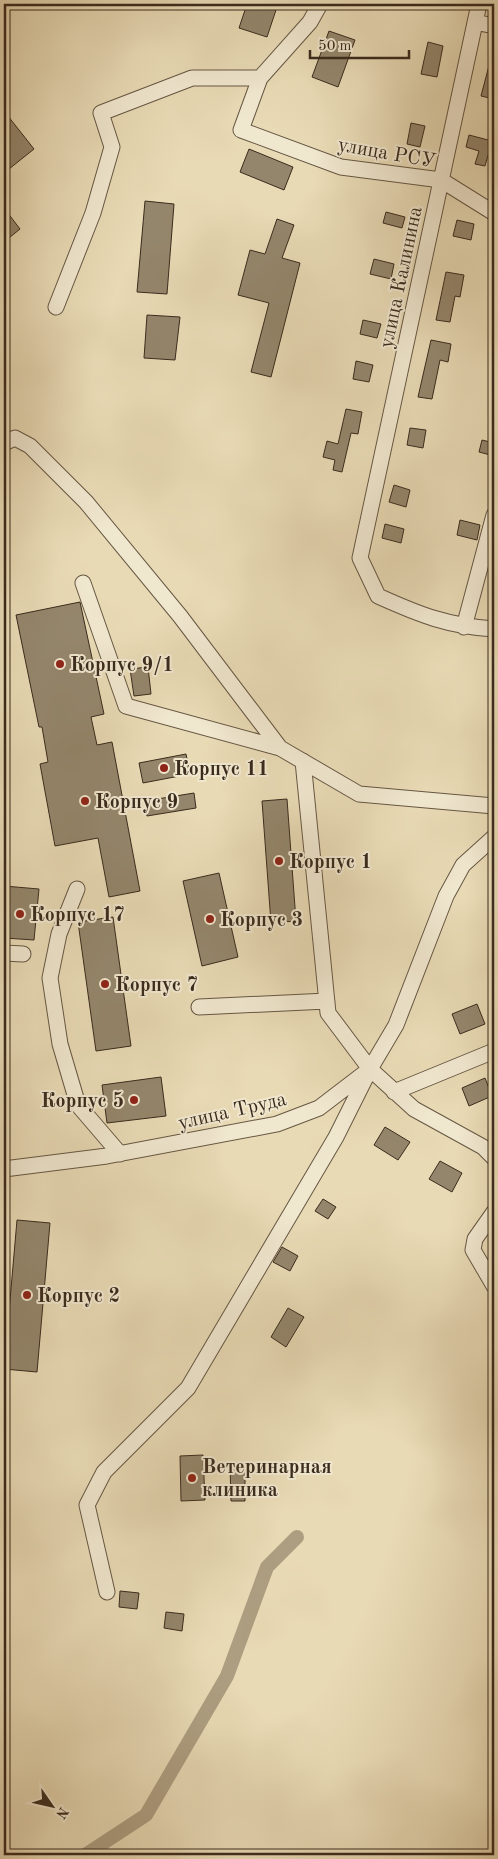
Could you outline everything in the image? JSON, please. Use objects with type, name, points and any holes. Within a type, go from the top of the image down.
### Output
[{"type":"street","points":[[56,308],[93,213],[112,147],[101,113],[192,78],[260,78],[310,22],[320,4]]},
{"type":"street","name":"улица Калинина","points":[[464,627],[419,615],[378,596],[360,558],[479,4]]},
{"type":"street","points":[[475,22],[494,26]]},
{"type":"street","name":"улица РСУ","points":[[260,78],[241,130],[341,167],[440,180],[494,212]]},
{"type":"street","points":[[4,443],[16,438],[30,446],[86,502],[180,616],[280,748]]},
{"type":"street","points":[[494,515],[464,627],[494,629]]},
{"type":"street","points":[[83,583],[126,706],[280,748],[359,794],[494,806]]},
{"type":"street","points":[[303,762],[328,1013],[370,1070],[394,1092],[414,1109],[483,1147],[494,1158]]},
{"type":"street","name":"улица Труда","points":[[4,1170],[120,1154],[276,1124],[319,1108],[370,1070],[396,1025],[446,896],[464,865],[494,837]]},
{"type":"street","points":[[77,889],[59,934],[50,978],[60,1044],[78,1106],[120,1154]]},
{"type":"street","points":[[4,953],[23,954]]},
{"type":"street","points":[[199,1007],[327,1001]]},
{"type":"street","points":[[394,1092],[494,1051]]},
{"type":"street","points":[[107,1592],[87,1504],[104,1472],[188,1388],[336,1137],[370,1070]]},
{"type":"street","points":[[494,1212],[475,1239],[472,1250],[494,1286]]},
{"type":"building","points":[[247,4],[278,4],[267,37],[239,28]]},
{"type":"building","points":[[329,31],[355,40],[338,87],[312,77]]},
{"type":"building","points":[[428,42],[443,46],[437,77],[421,74]]},
{"type":"building","points":[[491,58],[494,58],[494,99],[481,96]]},
{"type":"building","points":[[4,111],[34,149],[4,173]]},
{"type":"building","points":[[411,123],[425,126],[420,147],[407,144]]},
{"type":"building","points":[[469,135],[492,141],[485,166],[475,164],[479,151],[466,147]]},
{"type":"building","points":[[249,149],[293,167],[284,190],[240,172]]},
{"type":"building","points":[[145,201],[174,204],[167,294],[137,292]]},
{"type":"building","points":[[4,208],[20,229],[4,242]]},
{"type":"building","points":[[386,212],[405,217],[402,228],[383,223]]},
{"type":"building","points":[[277,219],[294,225],[282,258],[300,263],[271,377],[251,372],[269,303],[238,295],[250,250],[265,254]]},
{"type":"building","points":[[457,220],[474,224],[471,240],[453,236]]},
{"type":"building","points":[[374,259],[394,264],[391,279],[370,274]]},
{"type":"building","points":[[446,272],[464,275],[460,297],[455,296],[450,322],[436,320]]},
{"type":"building","points":[[147,315],[180,317],[175,360],[144,358]]},
{"type":"building","points":[[363,320],[381,324],[377,338],[360,334]]},
{"type":"building","points":[[431,340],[451,344],[448,362],[440,360],[432,399],[418,397]]},
{"type":"building","points":[[356,361],[373,365],[369,382],[353,379]]},
{"type":"building","points":[[346,409],[362,412],[358,434],[351,433],[342,472],[333,470],[335,460],[323,457],[327,441],[338,444]]},
{"type":"building","points":[[410,428],[426,430],[423,448],[407,445]]},
{"type":"building","points":[[482,440],[494,443],[494,456],[479,452]]},
{"type":"building","points":[[394,485],[410,490],[406,507],[389,502]]},
{"type":"building","points":[[460,520],[480,525],[477,540],[457,535]]},
{"type":"building","points":[[385,524],[404,529],[401,543],[382,538]]},
{"type":"building","points":[[80,602],[104,714],[91,717],[97,745],[112,742],[140,891],[109,897],[98,838],[55,846],[40,764],[48,762],[42,727],[39,727],[16,615]]},
{"type":"building","points":[[148,667],[151,694],[134,696],[130,669]]},
{"type":"building","name":"Корпус 11","points":[[186,754],[190,774],[143,783],[139,763]]},
{"type":"building","points":[[194,793],[196,808],[147,816],[145,801]]},
{"type":"building","name":"Корпус 1","points":[[287,799],[296,921],[271,923],[262,801]]},
{"type":"building","name":"Корпус 3","points":[[219,873],[238,957],[202,966],[183,881]]},
{"type":"building","name":"Корпус 17","points":[[4,886],[39,889],[34,940],[4,938]]},
{"type":"building","name":"Корпус 7","points":[[113,917],[131,1046],[96,1051],[78,922]]},
{"type":"building","points":[[477,1004],[485,1024],[460,1034],[452,1014]]},
{"type":"building","name":"Корпус 5","points":[[161,1077],[166,1116],[107,1123],[102,1085]]},
{"type":"building","points":[[485,1078],[492,1096],[469,1106],[462,1088]]},
{"type":"building","points":[[385,1127],[410,1142],[398,1160],[374,1145]]},
{"type":"building","points":[[440,1161],[462,1173],[452,1192],[429,1179]]},
{"type":"building","points":[[323,1199],[336,1207],[328,1219],[315,1211]]},
{"type":"building","name":"Корпус 2","points":[[17,1220],[50,1223],[37,1372],[4,1369]]},
{"type":"building","points":[[282,1247],[298,1256],[290,1271],[273,1262]]},
{"type":"building","points":[[288,1308],[304,1317],[286,1347],[271,1337]]},
{"type":"building","name":"Ветеринарная клиника","points":[[203,1455],[205,1500],[181,1501],[180,1456]]},
{"type":"building","points":[[245,1464],[245,1501],[231,1501],[230,1465]]},
{"type":"building","points":[[120,1591],[139,1593],[137,1609],[119,1607]]},
{"type":"building","points":[[166,1612],[184,1614],[182,1631],[164,1628]]},
{"type":"waterway","points":[[85,1855],[146,1815],[227,1676],[267,1567],[297,1537]]},
{"type":"place","name":"Корпус 9/1","points":[[60,664]]},
{"type":"place","name":"Корпус 11","points":[[164,768]]},
{"type":"place","name":"Корпус 9","points":[[85,801]]},
{"type":"place","name":"Корпус 1","points":[[279,861]]},
{"type":"place","name":"Корпус 17","points":[[20,914]]},
{"type":"place","name":"Корпус 3","points":[[210,919]]},
{"type":"place","name":"Корпус 7","points":[[105,984]]},
{"type":"place","name":"Корпус 5","points":[[134,1100]]},
{"type":"place","name":"Корпус 2","points":[[27,1295]]},
{"type":"place","name":"Ветеринарная клиника","points":[[192,1478]]}]
